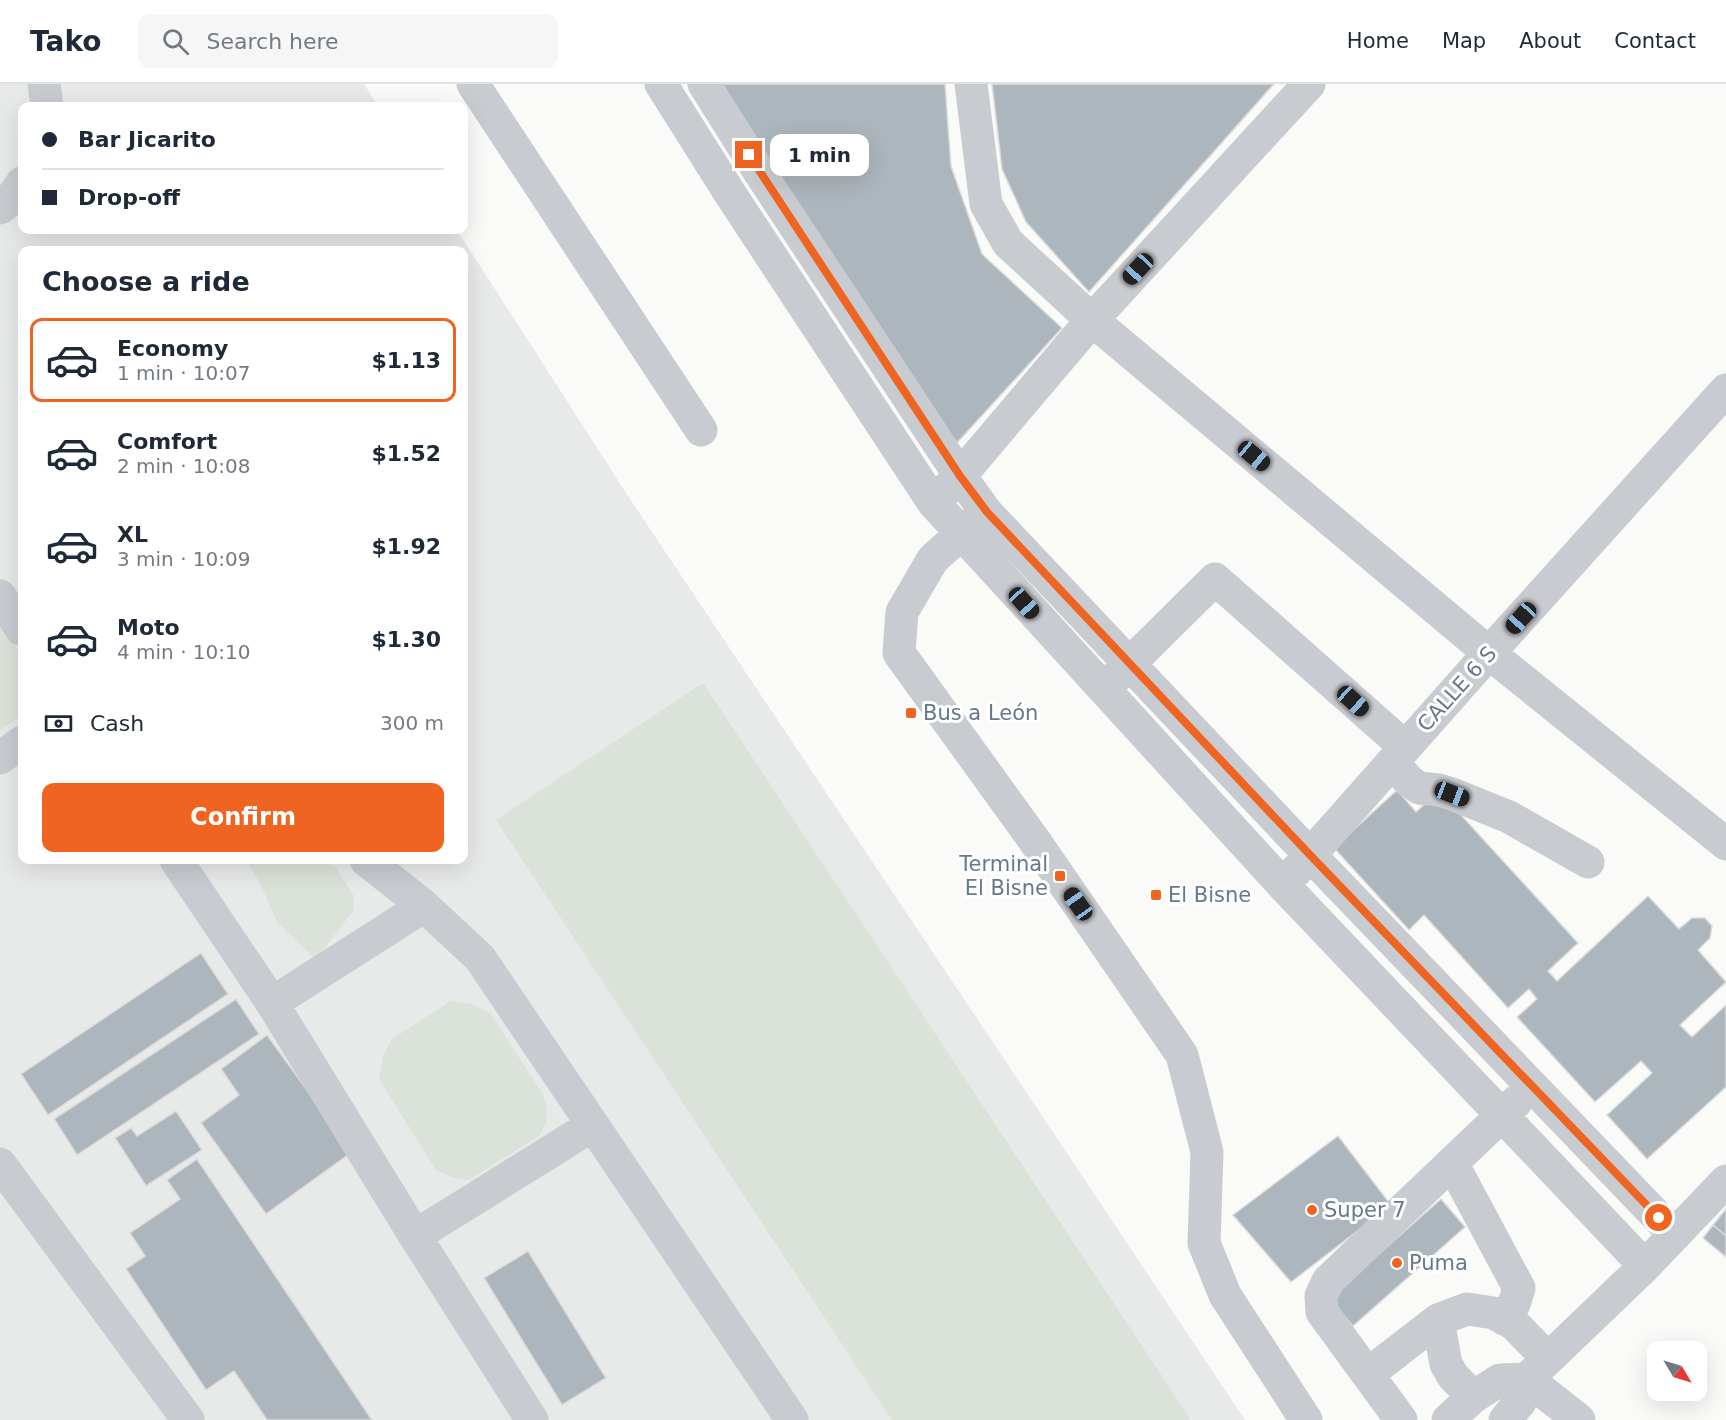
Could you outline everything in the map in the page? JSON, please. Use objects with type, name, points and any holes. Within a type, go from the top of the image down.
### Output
[{"type":"street","points":[[44,84],[46,102]]},
{"type":"street","points":[[473,84],[701,430]]},
{"type":"street","points":[[661,84],[729,192],[933,501],[1283,885],[1645,1266]]},
{"type":"street","points":[[704,84],[960,476],[987,512],[1311,856],[1674,1235]]},
{"type":"street","points":[[971,84],[986,204],[1008,243],[1092,320],[1489,653],[1726,844]]},
{"type":"street","points":[[933,501],[960,476],[1092,320],[1309,84]]},
{"type":"street","points":[[729,192],[760,173]]},
{"type":"street","points":[[0,208],[10,200],[18,189]]},
{"type":"street","name":"CALLE 6 S","points":[[1283,885],[1726,390]]},
{"type":"street","points":[[987,512],[933,559],[902,612],[899,653],[1039,847],[1182,1055],[1207,1152],[1204,1243],[1225,1295],[1306,1420]]},
{"type":"street","points":[[1103,690],[1215,579],[1399,755],[1408,780],[1419,788],[1445,792],[1509,817],[1588,862]]},
{"type":"street","points":[[0,596],[18,624]]},
{"type":"street","points":[[0,758],[18,745]]},
{"type":"street","points":[[179,864],[272,1003],[415,1236],[532,1420]]},
{"type":"street","points":[[371,864],[424,906],[480,958],[792,1420]]},
{"type":"street","points":[[272,1003],[424,906]]},
{"type":"street","points":[[1401,1420],[1322,1312],[1321,1296],[1328,1281],[1531,1085]]},
{"type":"street","points":[[415,1236],[593,1125]]},
{"type":"street","points":[[1452,1163],[1519,1288],[1514,1304],[1504,1319]]},
{"type":"street","points":[[0,1164],[188,1420]]},
{"type":"street","points":[[1505,1420],[1520,1402],[1537,1369],[1645,1266],[1726,1180]]},
{"type":"street","points":[[1368,1374],[1438,1320],[1467,1310],[1494,1313],[1514,1324],[1537,1369],[1579,1420]]},
{"type":"street","points":[[1438,1320],[1446,1364],[1453,1376],[1473,1397]]},
{"type":"street","points":[[1448,1420],[1473,1397],[1500,1380],[1537,1369]]},
{"type":"shaded area","points":[[0,84],[364,84],[375,102],[18,102],[18,234],[460,234],[467,246],[18,246],[18,864],[468,864],[468,247],[626,493],[1245,1420],[0,1420]]},
{"type":"shaded area","points":[[0,623],[18,650],[18,718],[0,731]]},
{"type":"shaded area","points":[[703,683],[1191,1420],[892,1420],[496,820]]},
{"type":"shaded area","points":[[248,864],[328,864],[336,868],[354,896],[353,911],[316,959],[277,922],[261,885]]},
{"type":"shaded area","points":[[451,1001],[472,1004],[490,1013],[543,1094],[547,1109],[546,1122],[540,1135],[469,1180],[454,1178],[436,1170],[379,1079],[383,1056],[392,1039]]},
{"type":"building","points":[[718,84],[945,84],[951,166],[982,254],[1062,328],[955,445]]},
{"type":"building","points":[[992,84],[1274,84],[1089,292],[1026,222],[1002,169]]},
{"type":"building","points":[[1397,790],[1416,812],[1439,791],[1578,943],[1548,971],[1557,981],[1648,896],[1679,929],[1692,918],[1705,918],[1712,926],[1710,938],[1698,950],[1726,982],[1680,1025],[1692,1037],[1726,1005],[1726,1087],[1647,1159],[1607,1115],[1652,1073],[1641,1061],[1595,1102],[1517,1017],[1537,999],[1529,989],[1508,1008],[1424,915],[1409,930],[1334,848]]},
{"type":"building","points":[[201,953],[228,994],[48,1115],[21,1074]]},
{"type":"building","points":[[236,999],[259,1034],[77,1155],[54,1119]]},
{"type":"building","points":[[267,1035],[352,1152],[266,1214],[201,1123],[239,1095],[221,1069]]},
{"type":"building","points":[[176,1111],[202,1150],[146,1186],[115,1138],[131,1128],[137,1136]]},
{"type":"building","name":"Super 7","points":[[1338,1136],[1391,1205],[1291,1282],[1233,1215]]},
{"type":"building","points":[[197,1159],[372,1420],[267,1420],[234,1371],[206,1390],[126,1269],[145,1256],[130,1233],[180,1199],[167,1180]]},
{"type":"building","name":"Puma","points":[[1441,1199],[1465,1227],[1353,1326],[1329,1298]]},
{"type":"building","points":[[1726,1209],[1726,1236],[1713,1225]]},
{"type":"building","points":[[1713,1225],[1726,1236],[1726,1257],[1703,1238]]},
{"type":"building","points":[[528,1251],[606,1378],[562,1405],[484,1278]]},
{"type":"place","name":"Bus a León","points":[[911,713]]},
{"type":"place","name":"Terminal El Bisne","points":[[1060,876]]},
{"type":"place","name":"El Bisne","points":[[1156,895]]},
{"type":"place","name":"Super 7","points":[[1312,1210]]},
{"type":"place","name":"Puma","points":[[1397,1263]]},
{"type":"route","points":[[749,155],[960,476],[987,512],[1311,856],[1659,1218]]}]
